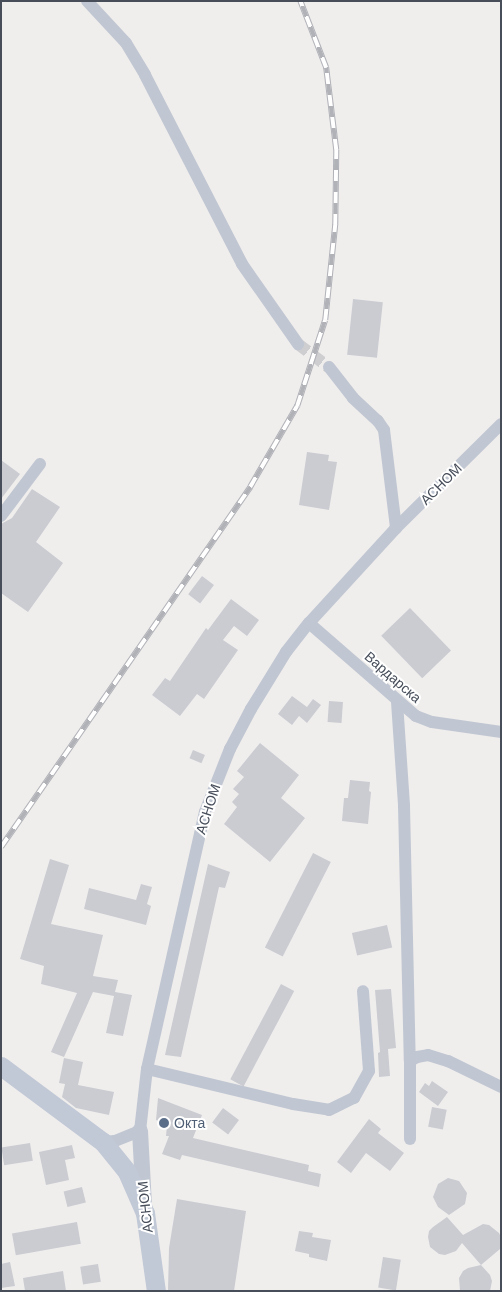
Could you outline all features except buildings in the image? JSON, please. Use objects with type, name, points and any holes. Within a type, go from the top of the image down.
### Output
[{"type":"main road","points":[[1,1066],[103,1142],[127,1172],[145,1213]]},
{"type":"main road","name":"АСНОМ","points":[[145,1213],[156,1291]]},
{"type":"street","points":[[87,1],[126,43],[145,75],[242,264],[298,344]]},
{"type":"street","points":[[329,367],[353,398],[378,421],[384,430],[396,528]]},
{"type":"street","name":"АСНОМ","points":[[145,1213],[140,1132],[147,1069],[204,812],[230,749],[251,709],[286,652],[310,623],[396,528],[501,424]]},
{"type":"street","points":[[1,516],[40,464]]},
{"type":"street","name":"Вардарска","points":[[310,623],[397,702],[416,716],[432,722],[501,732]]},
{"type":"street","points":[[397,702],[404,806],[410,1139]]},
{"type":"street","points":[[147,1069],[293,1104],[329,1110],[354,1098],[369,1071],[363,992]]},
{"type":"street","points":[[410,1061],[428,1055],[448,1061],[501,1086]]},
{"type":"street","points":[[103,1142],[115,1141],[140,1132]]},
{"type":"tunnel","points":[[298,344],[329,367]]},
{"type":"railway","points":[[1,847],[250,487],[297,406],[325,320],[335,225],[336,150],[326,68],[300,1]]},
{"type":"place","name":"Окта","points":[[164,1123]]}]
